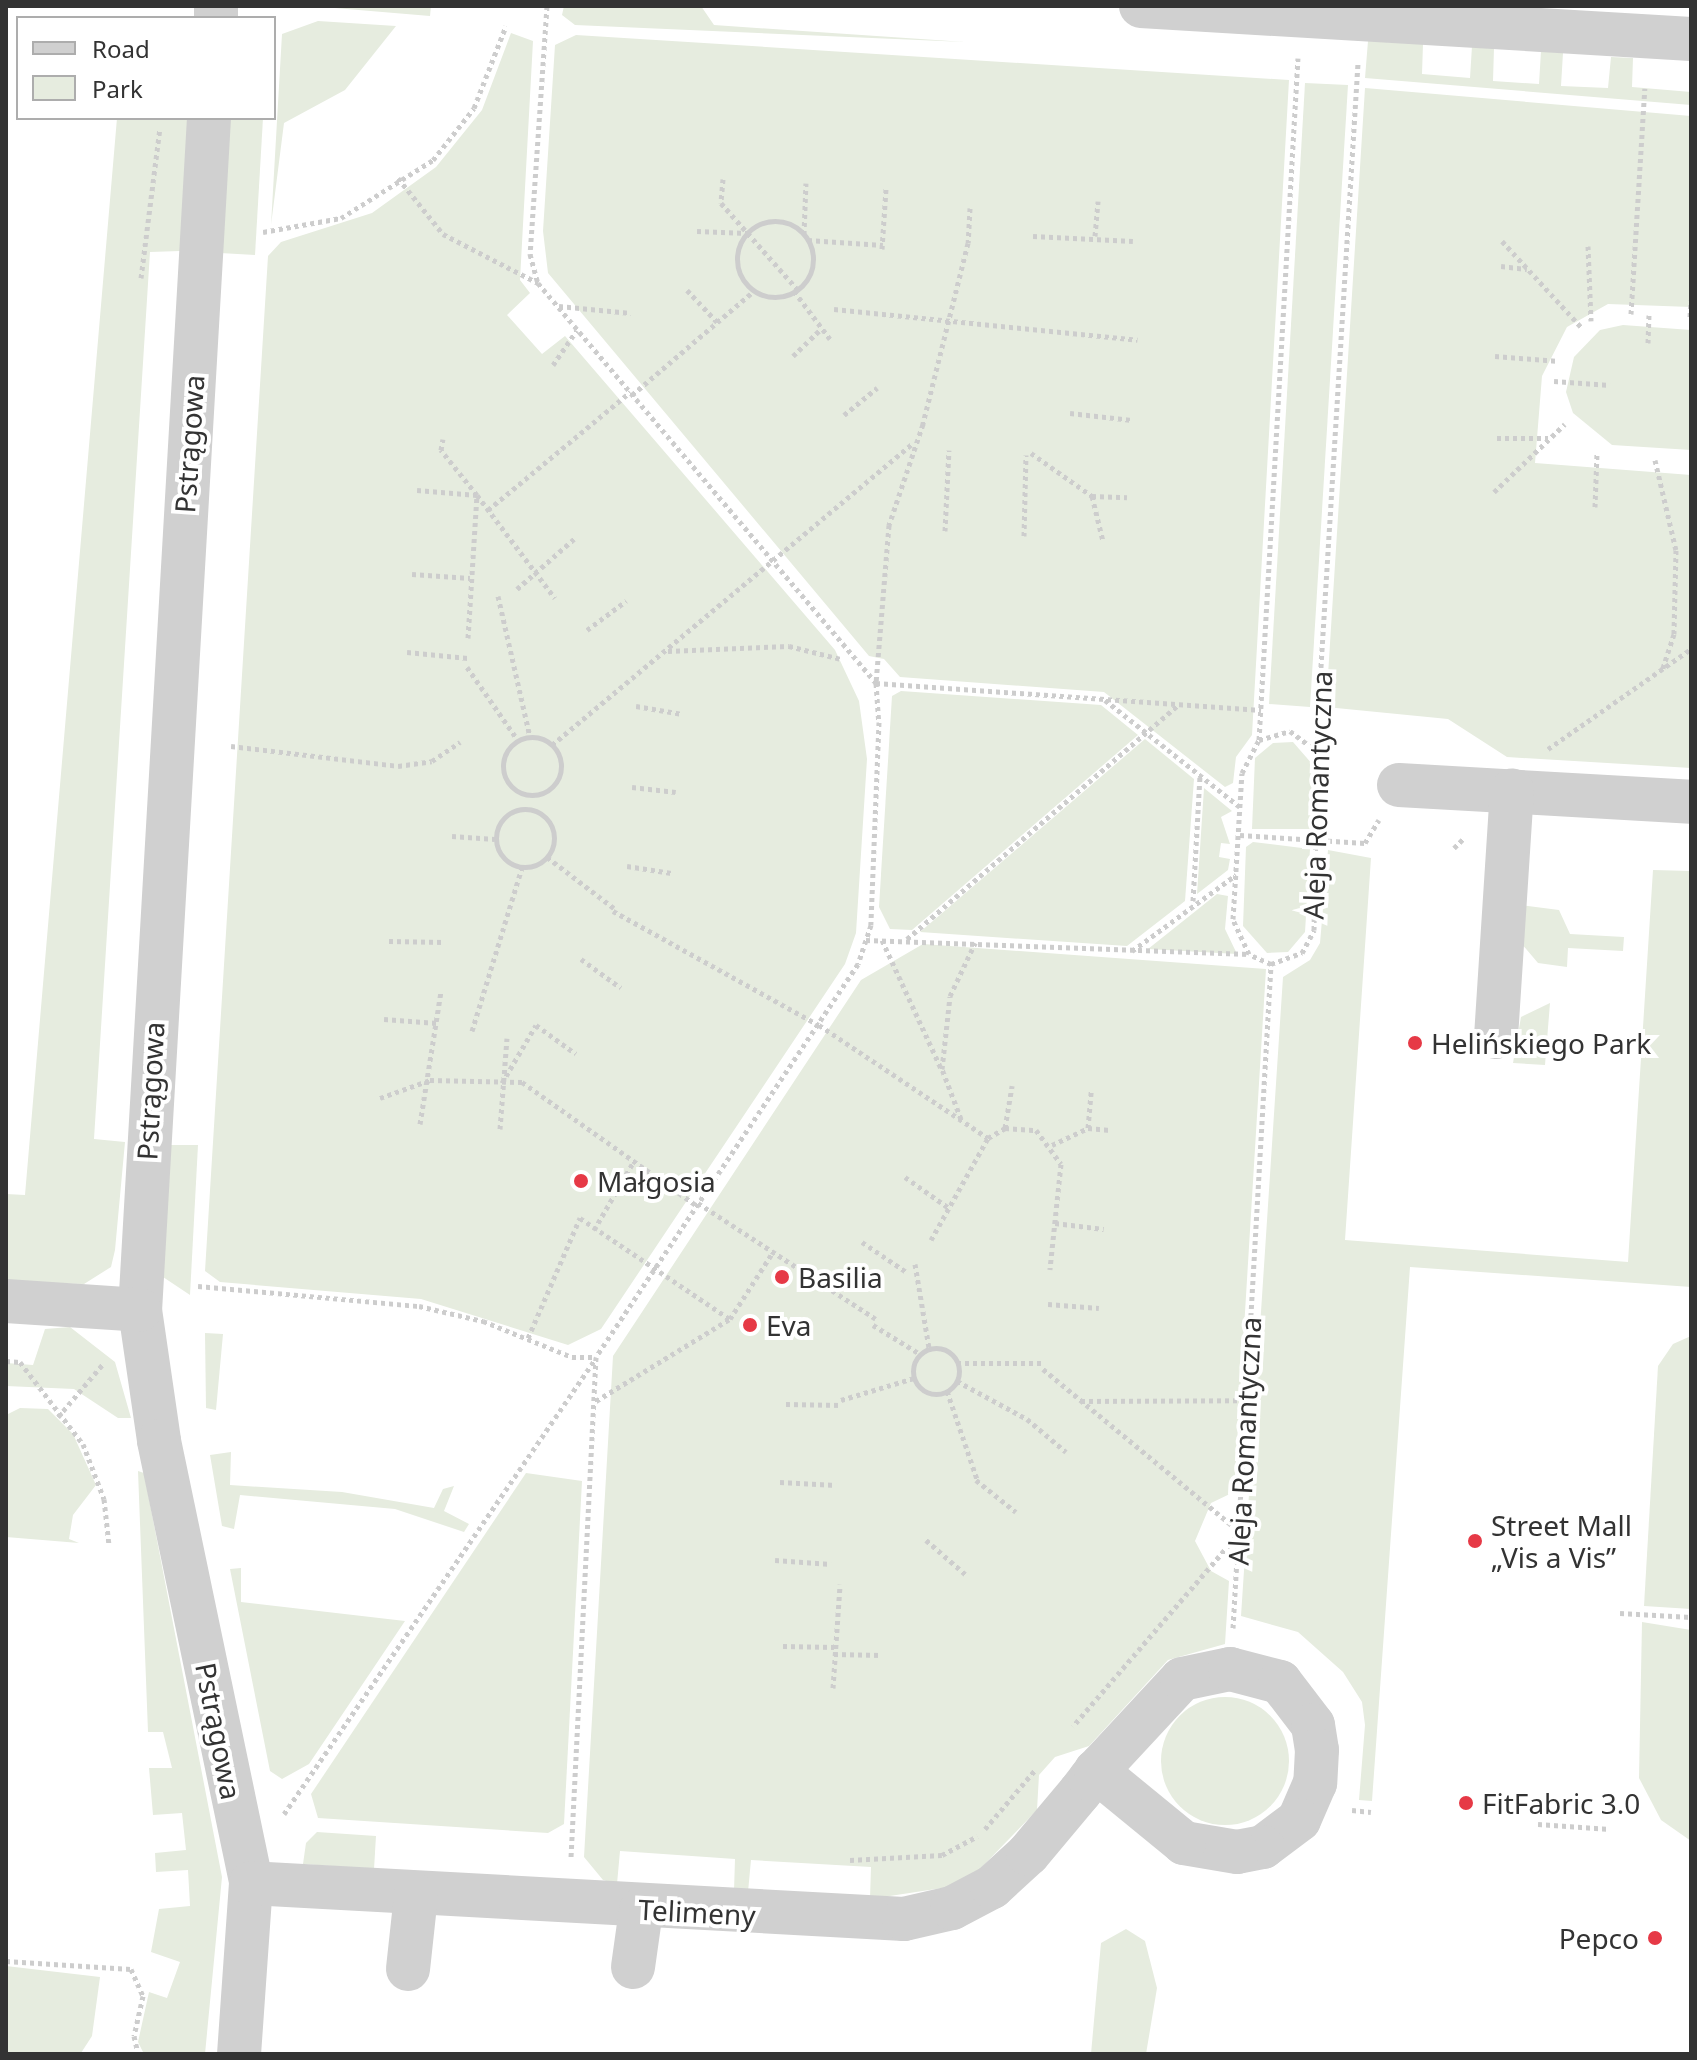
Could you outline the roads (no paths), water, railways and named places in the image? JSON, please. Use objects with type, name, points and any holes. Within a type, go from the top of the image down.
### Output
[{"type":"street","points":[[1141,6],[1691,39]]},
{"type":"street","name":"Pstrągowa","points":[[209,120],[140,1310],[159,1441],[251,1883],[239,2054]]},
{"type":"street","points":[[1399,785],[1525,774],[1691,802]]},
{"type":"street","points":[[1496,1037],[1525,774]]},
{"type":"street","points":[[6,1301],[140,1310]]},
{"type":"street","points":[[1230,1669],[1280,1682],[1313,1725],[1315,1783],[1286,1833],[1237,1852],[1184,1843],[1093,1775],[1182,1679],[1230,1669]]},
{"type":"street","name":"Telimeny","points":[[251,1883],[641,1910],[864,1920],[952,1908],[992,1887],[1028,1854],[1093,1775]]},
{"type":"street","points":[[408,1969],[416,1895]]},
{"type":"street","points":[[633,1967],[641,1910]]},
{"type":"place","name":"Helińskiego Park","points":[[1415,1043]]},
{"type":"place","name":"Małgosia","points":[[581,1181]]},
{"type":"place","name":"Basilia","points":[[782,1277]]},
{"type":"place","name":"Eva","points":[[750,1325]]},
{"type":"place","name":"Street Mall „Vis a Vis”","points":[[1475,1541]]},
{"type":"place","name":"FitFabric 3.0","points":[[1466,1803]]},
{"type":"place","name":"Pepco","points":[[1655,1938]]}]
